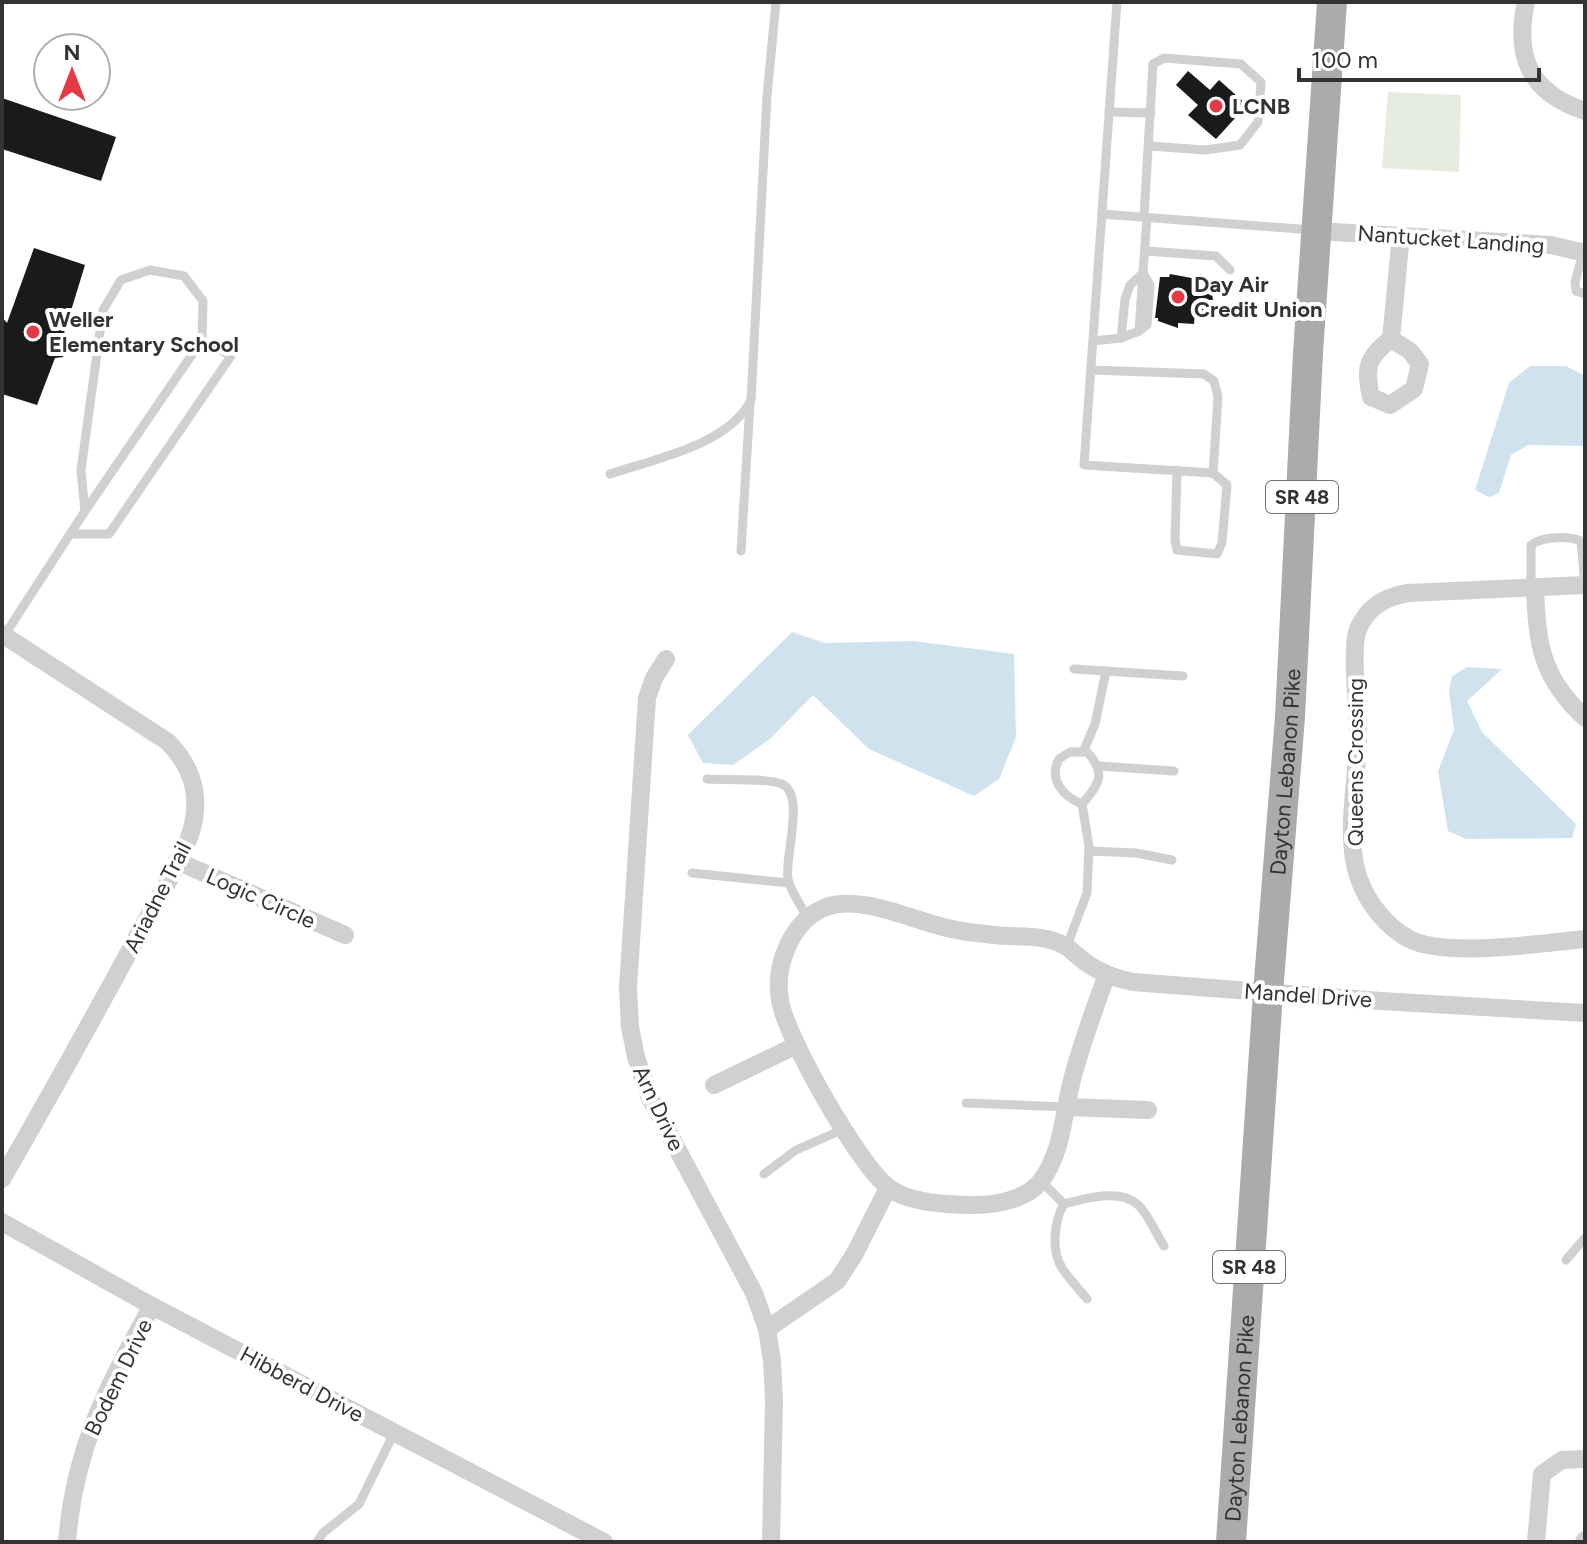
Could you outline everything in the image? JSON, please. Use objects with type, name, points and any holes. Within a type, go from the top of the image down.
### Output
[{"type":"main road","name":"Dayton Lebanon Pike","points":[[1231,1542],[1290,717],[1308,353],[1332,2]]},
{"type":"street","points":[[1526,2],[1521,50],[1533,76],[1555,97],[1585,111]]},
{"type":"street","name":"Nantucket Landing","points":[[1317,231],[1551,245],[1584,253]]},
{"type":"street","points":[[1391,339],[1401,235]]},
{"type":"street","name":"Queens Crossing","points":[[1585,585],[1395,595],[1371,609],[1362,621],[1354,652],[1358,740],[1353,833],[1355,865],[1360,882],[1383,918],[1395,930],[1420,943],[1488,947],[1585,939]]},
{"type":"street","points":[[1533,587],[1537,631],[1548,672],[1585,718]]},
{"type":"street","name":"Ariadne Trail","points":[[2,1179],[69,1064],[177,861],[192,827],[196,803],[189,770],[168,742],[3,636]]},
{"type":"street","name":"Arn Drive","points":[[666,659],[654,678],[647,698],[628,988],[630,1027],[650,1098],[754,1293],[767,1329],[774,1400],[771,1542]]},
{"type":"street","name":"Logic Circle","points":[[177,861],[345,935]]},
{"type":"street","name":"Mandel Drive","points":[[808,918],[829,906],[855,904],[948,929],[1044,939],[1067,946],[1091,966],[1107,974],[1133,982],[1585,1013]]},
{"type":"street","points":[[808,918],[796,931],[779,972],[780,1003],[797,1045],[852,1145],[888,1188],[921,1200],[984,1205],[1014,1199],[1041,1181],[1059,1145],[1084,1040],[1107,974]]},
{"type":"street","points":[[714,1085],[797,1045]]},
{"type":"street","points":[[1066,1107],[1148,1110]]},
{"type":"street","points":[[767,1329],[837,1281],[854,1255],[888,1188]]},
{"type":"street","name":"Hibberd Drive","points":[[2,1222],[152,1306],[604,1542]]},
{"type":"street","name":"Bodem Drive","points":[[67,1542],[76,1476],[97,1411],[111,1379],[152,1306]]},
{"type":"street","points":[[1536,1542],[1542,1474],[1562,1460],[1585,1459]]},
{"type":"lane","points":[[741,551],[767,96],[776,2]]},
{"type":"lane","points":[[1117,2],[1084,465],[1177,470],[1213,473],[1227,485],[1222,543],[1217,554],[1177,550],[1177,470]]},
{"type":"lane","points":[[1093,341],[1121,338],[1139,331],[1146,251],[1153,64],[1164,58],[1241,64],[1261,82],[1258,122],[1240,145],[1205,150],[1150,146]]},
{"type":"lane","points":[[1109,112],[1151,113]]},
{"type":"lane","points":[[1102,214],[1317,231]]},
{"type":"lane","points":[[1146,251],[1216,256],[1230,270]]},
{"type":"lane","points":[[1584,253],[1575,282],[1576,291],[1585,294]]},
{"type":"lane","points":[[3,636],[202,340],[203,301],[184,276],[150,270],[121,280],[103,310],[81,470],[85,511]]},
{"type":"lane","points":[[1121,338],[1125,299],[1130,285],[1143,273]]},
{"type":"lane","points":[[70,534],[109,534],[231,356],[202,340]]},
{"type":"lane","points":[[1091,370],[1204,374],[1214,381],[1218,397],[1213,473]]},
{"type":"lane","points":[[610,474],[702,442],[723,431],[739,419],[751,400]]},
{"type":"lane","points":[[1533,587],[1531,545],[1540,540],[1562,539],[1581,541],[1585,585]]},
{"type":"lane","points":[[1074,669],[1183,676]]},
{"type":"lane","points":[[1083,752],[1095,724],[1106,671]]},
{"type":"lane","points":[[1067,946],[1087,893],[1089,851],[1082,804],[1100,773],[1099,766],[1087,752],[1063,754],[1055,766],[1054,775],[1060,789],[1071,800],[1082,804]]},
{"type":"lane","points":[[1099,766],[1174,771]]},
{"type":"lane","points":[[707,779],[769,782],[782,784],[790,791],[793,801],[789,883],[808,918]]},
{"type":"lane","points":[[1089,851],[1136,853],[1172,860]]},
{"type":"lane","points":[[692,873],[789,883]]},
{"type":"lane","points":[[966,1103],[1066,1107]]},
{"type":"lane","points":[[764,1174],[796,1150],[844,1129]]},
{"type":"lane","points":[[1041,1181],[1064,1204]]},
{"type":"lane","points":[[1087,1299],[1060,1266],[1056,1230],[1058,1213],[1064,1204],[1095,1197],[1121,1197],[1137,1203],[1164,1246]]},
{"type":"lane","points":[[1566,1260],[1585,1238]]},
{"type":"lane","points":[[317,1542],[323,1533],[359,1504],[394,1433]]},
{"type":"shaded area","points":[[1388,92],[1461,95],[1459,172],[1382,168]]},
{"type":"water","points":[[1530,366],[1566,366],[1585,376],[1585,446],[1528,445],[1511,455],[1499,493],[1489,497],[1475,490],[1509,383]]},
{"type":"water","points":[[792,632],[825,643],[913,641],[1014,654],[1016,737],[999,779],[974,796],[869,749],[813,695],[770,739],[733,765],[703,763],[688,735]]},
{"type":"water","points":[[1467,667],[1502,669],[1467,701],[1482,732],[1576,824],[1572,838],[1466,839],[1448,831],[1438,771],[1454,730],[1449,691],[1452,676]]},
{"type":"building","points":[[1188,71],[1210,90],[1219,80],[1247,105],[1216,139],[1188,115],[1198,105],[1176,85]]},
{"type":"building","points":[[2,98],[32,108],[32,112],[43,112],[116,137],[101,181],[2,149]]},
{"type":"building","name":"Weller Elementary School","points":[[34,248],[85,265],[62,340],[69,341],[63,357],[55,358],[37,405],[2,394],[2,317],[7,323]]},
{"type":"building","points":[[1170,274],[1197,279],[1196,287],[1211,286],[1213,300],[1208,300],[1209,312],[1195,313],[1194,324],[1178,323],[1178,328],[1155,318],[1160,277],[1169,277]]},
{"type":"place","name":"LCNB","points":[[1216,106]]},
{"type":"place","name":"Day Air Credit Union","points":[[1178,297]]},
{"type":"place","name":"Weller Elementary School","points":[[33,332]]}]
